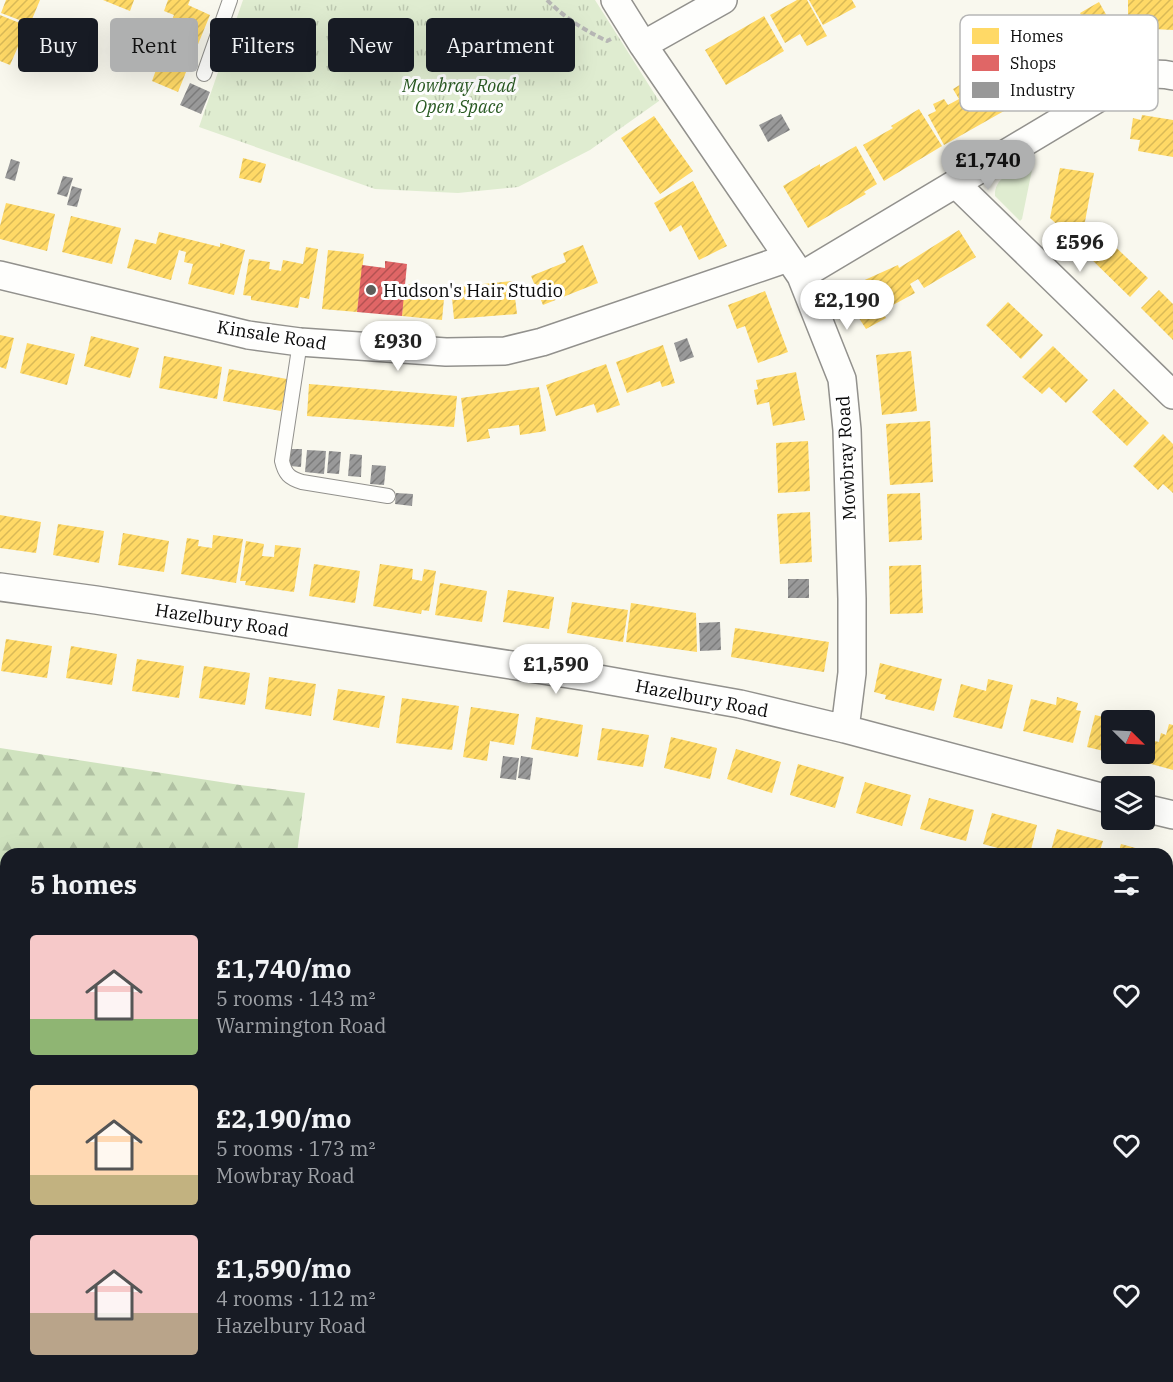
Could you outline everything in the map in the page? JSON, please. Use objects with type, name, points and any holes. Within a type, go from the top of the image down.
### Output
[{"type":"street","name":"Mowbray Road","points":[[615,0],[794,267],[842,379],[847,430],[852,599],[852,673],[845,729]]},
{"type":"street","points":[[639,38],[723,0]]},
{"type":"street","name":"Kinsale Road","points":[[1158,73],[1173,76]]},
{"type":"street","name":"Kinsale Road","points":[[0,275],[248,335],[300,342],[446,352],[506,351],[794,267],[956,184],[1077,111]]},
{"type":"street","points":[[956,184],[1173,395]]},
{"type":"street","name":"Hazelbury Road","points":[[0,587],[588,677],[740,704],[845,729],[1101,797]]},
{"type":"street","points":[[1155,810],[1173,814]]},
{"type":"lane","points":[[204,74],[228,1]]},
{"type":"lane","points":[[300,342],[282,460],[285,473],[302,482],[388,496]]},
{"type":"path","points":[[547,0],[582,29],[607,41],[639,38]]},
{"type":"green space","name":"Mowbray Road Open Space","points":[[243,0],[595,0],[659,101],[590,150],[518,187],[458,193],[375,189],[199,127],[218,72],[316,72],[316,18],[237,18]]},
{"type":"green space","points":[[1030,164],[1033,165],[1020,221],[995,196],[996,189],[1007,175]]},
{"type":"green space","points":[[0,748],[305,793],[298,848],[0,848]]},
{"type":"building: Homes","points":[[6,0],[40,0],[32,18],[18,19],[1,13]]},
{"type":"building: Homes","points":[[103,0],[134,0],[130,11]]},
{"type":"building: Homes","points":[[168,0],[190,0],[188,5],[210,15],[198,44],[198,18],[173,18],[174,15],[164,11]]},
{"type":"building: Homes","points":[[797,0],[807,0],[827,36],[807,46],[800,34],[785,43],[770,15]]},
{"type":"building: Homes","points":[[809,0],[852,0],[856,7],[823,25]]},
{"type":"building: Homes","points":[[1128,0],[1173,0],[1173,30],[1158,29],[1158,15],[1128,15]]},
{"type":"building: Homes","points":[[1099,2],[1106,15],[1081,15],[1080,13]]},
{"type":"building: Homes","points":[[0,15],[18,22],[18,47],[10,65],[0,61]]},
{"type":"building: Homes","points":[[764,16],[784,51],[726,85],[705,50]]},
{"type":"building: Homes","points":[[155,72],[186,72],[178,92],[152,81]]},
{"type":"building: Homes","points":[[960,85],[960,111],[1004,111],[944,145],[928,115],[936,111],[933,104],[944,99],[948,105],[959,99],[953,89]]},
{"type":"building: Homes","points":[[919,109],[942,146],[884,181],[863,145],[893,128],[891,126]]},
{"type":"building: Homes","points":[[1142,115],[1173,120],[1173,157],[1138,151],[1140,140],[1130,139],[1133,118],[1141,120]]},
{"type":"building: Homes","points":[[654,116],[693,171],[660,194],[621,138]]},
{"type":"building: Homes","points":[[856,146],[877,184],[864,192],[866,194],[808,228],[783,186]]},
{"type":"building: Homes","points":[[243,158],[266,164],[261,183],[239,178]]},
{"type":"building: Homes","points":[[1060,168],[1094,173],[1084,227],[1088,232],[1076,242],[1050,218]]},
{"type":"building: Homes","points":[[693,181],[727,246],[699,260],[681,225],[670,232],[654,203]]},
{"type":"building: Homes","points":[[6,203],[55,214],[47,251],[0,239],[0,226]]},
{"type":"building: Homes","points":[[71,216],[121,228],[112,264],[62,252]]},
{"type":"building: Homes","points":[[959,230],[976,257],[924,288],[918,279],[910,284],[915,293],[882,311],[886,318],[866,329],[855,312],[850,313],[838,292],[898,265],[899,268]]},
{"type":"building: Homes","points":[[159,232],[220,247],[220,243],[245,250],[234,295],[188,284],[193,264],[184,262],[186,252],[179,250],[171,280],[127,268],[135,239],[156,244]]},
{"type":"building: Homes","points":[[1104,236],[1148,278],[1130,297],[1086,254]]},
{"type":"building: Homes","points":[[583,245],[598,283],[543,305],[531,276],[566,262],[563,253]]},
{"type":"building: Homes","points":[[306,247],[318,249],[309,299],[300,297],[298,308],[251,300],[251,296],[243,295],[249,259],[270,262],[269,269],[281,271],[283,260],[303,264]]},
{"type":"building: Homes","points":[[328,250],[364,254],[357,312],[322,309]]},
{"type":"building: Homes","points":[[513,281],[517,314],[454,319],[452,298],[464,297],[463,286]]},
{"type":"building: Homes","points":[[404,284],[445,288],[442,320],[402,316]]},
{"type":"building: Homes","points":[[1159,290],[1173,304],[1173,340],[1141,308]]},
{"type":"building: Homes","points":[[765,291],[788,352],[758,363],[745,326],[737,329],[728,305]]},
{"type":"building: Homes","points":[[1008,302],[1043,335],[1021,359],[986,325]]},
{"type":"building: Homes","points":[[0,335],[14,338],[6,369],[0,367]]},
{"type":"building: Homes","points":[[91,336],[139,348],[130,378],[84,366]]},
{"type":"building: Homes","points":[[27,343],[75,354],[67,385],[20,373]]},
{"type":"building: Homes","points":[[663,345],[675,383],[662,387],[660,381],[627,393],[616,362]]},
{"type":"building: Homes","points":[[1053,346],[1088,380],[1066,403],[1049,387],[1042,394],[1022,377]]},
{"type":"building: Homes","points":[[911,351],[917,411],[882,415],[876,355]]},
{"type":"building: Homes","points":[[164,356],[222,367],[217,399],[159,388]]},
{"type":"building: Homes","points":[[606,364],[620,405],[597,413],[594,404],[556,416],[546,385]]},
{"type":"building: Homes","points":[[229,369],[287,379],[281,411],[223,401]]},
{"type":"building: Homes","points":[[796,372],[805,420],[773,426],[769,402],[757,405],[754,390],[758,389],[756,380]]},
{"type":"building: Homes","points":[[309,384],[457,396],[454,427],[307,416]]},
{"type":"building: Homes","points":[[539,387],[546,431],[520,435],[519,425],[488,429],[490,438],[467,442],[461,398]]},
{"type":"building: Homes","points":[[1114,389],[1149,423],[1127,446],[1092,412]]},
{"type":"building: Homes","points":[[930,421],[933,482],[890,485],[886,424]]},
{"type":"building: Homes","points":[[1163,434],[1173,444],[1173,493],[1163,484],[1158,490],[1133,466]]},
{"type":"building: Homes","points":[[808,441],[810,491],[778,493],[776,443]]},
{"type":"building: Homes","points":[[920,493],[922,540],[889,542],[887,494]]},
{"type":"building: Homes","points":[[810,512],[812,562],[780,564],[777,514]]},
{"type":"building: Homes","points":[[0,515],[41,522],[36,553],[0,548]]},
{"type":"building: Homes","points":[[58,524],[104,531],[99,563],[53,555]]},
{"type":"building: Homes","points":[[123,533],[169,541],[164,572],[118,565]]},
{"type":"building: Homes","points":[[213,535],[243,539],[236,583],[181,574],[187,538],[199,540],[198,546],[212,548]]},
{"type":"building: Homes","points":[[246,541],[264,544],[262,556],[274,557],[275,545],[301,548],[294,592],[245,585],[246,581],[240,581]]},
{"type":"building: Homes","points":[[314,564],[360,571],[355,603],[309,596]]},
{"type":"building: Homes","points":[[380,564],[413,569],[412,579],[422,581],[424,569],[436,571],[429,611],[422,610],[421,614],[373,606]]},
{"type":"building: Homes","points":[[921,565],[923,613],[890,614],[889,566]]},
{"type":"building: Homes","points":[[440,583],[487,591],[482,622],[435,615]]},
{"type":"building: Homes","points":[[508,590],[554,597],[549,629],[503,622]]},
{"type":"building: Homes","points":[[572,602],[628,610],[623,642],[567,633]]},
{"type":"building: Homes","points":[[631,603],[696,613],[697,652],[626,642]]},
{"type":"building: Homes","points":[[735,628],[829,642],[824,672],[731,657]]},
{"type":"building: Homes","points":[[6,639],[52,646],[47,678],[1,671]]},
{"type":"building: Homes","points":[[71,646],[117,654],[112,685],[66,678]]},
{"type":"building: Homes","points":[[137,659],[184,666],[179,698],[132,691]]},
{"type":"building: Homes","points":[[880,663],[942,679],[934,711],[885,699],[886,695],[874,692]]},
{"type":"building: Homes","points":[[204,666],[250,673],[245,705],[199,698]]},
{"type":"building: Homes","points":[[269,677],[316,684],[311,716],[265,709]]},
{"type":"building: Homes","points":[[988,679],[1013,685],[1002,729],[953,717],[961,684],[986,691]]},
{"type":"building: Homes","points":[[338,689],[385,696],[379,728],[333,720]]},
{"type":"building: Homes","points":[[1057,697],[1078,703],[1076,710],[1081,711],[1073,743],[1023,731],[1031,699],[1056,705]]},
{"type":"building: Homes","points":[[402,698],[459,706],[452,750],[396,743]]},
{"type":"building: Homes","points":[[471,707],[519,714],[514,745],[490,741],[487,761],[463,757]]},
{"type":"building: Homes","points":[[1095,715],[1101,716],[1101,750],[1087,747]]},
{"type":"building: Homes","points":[[536,717],[583,725],[578,757],[531,749]]},
{"type":"building: Homes","points":[[1169,724],[1173,725],[1173,770],[1151,764],[1155,764],[1155,741],[1159,742],[1161,733],[1166,735]]},
{"type":"building: Homes","points":[[602,728],[649,735],[643,767],[597,760]]},
{"type":"building: Homes","points":[[671,737],[717,748],[710,779],[664,768]]},
{"type":"building: Homes","points":[[736,749],[781,762],[772,793],[727,779]]},
{"type":"building: Homes","points":[[798,764],[844,777],[835,808],[790,795]]},
{"type":"building: Homes","points":[[865,782],[911,795],[902,826],[856,813]]},
{"type":"building: Homes","points":[[929,798],[974,810],[966,841],[920,829]]},
{"type":"building: Homes","points":[[992,813],[1037,825],[1031,848],[998,848],[983,844]]},
{"type":"building: Homes","points":[[1057,829],[1103,841],[1101,848],[1052,848]]},
{"type":"building: Homes","points":[[1121,844],[1136,848],[1120,848]]},
{"type":"building: Shops","points":[[385,261],[407,264],[402,316],[357,312],[362,265],[385,268]]},
{"type":"building: Industry","points":[[190,83],[210,92],[201,114],[180,105]]},
{"type":"building: Industry","points":[[781,114],[790,130],[768,142],[759,125]]},
{"type":"building: Industry","points":[[11,159],[20,162],[15,181],[5,178]]},
{"type":"building: Industry","points":[[63,176],[73,178],[67,197],[57,194]]},
{"type":"building: Industry","points":[[72,186],[82,189],[77,207],[67,205]]},
{"type":"building: Industry","points":[[687,338],[694,357],[680,362],[674,343]]},
{"type":"building: Industry","points":[[289,449],[302,449],[301,467],[290,466]]},
{"type":"building: Industry","points":[[307,450],[326,451],[324,474],[305,472]]},
{"type":"building: Industry","points":[[329,451],[341,452],[339,474],[327,473]]},
{"type":"building: Industry","points":[[350,454],[362,455],[361,477],[348,476]]},
{"type":"building: Industry","points":[[372,465],[386,466],[384,485],[370,484]]},
{"type":"building: Industry","points":[[396,493],[413,494],[412,506],[395,504]]},
{"type":"building: Industry","points":[[788,579],[809,579],[809,598],[788,598]]},
{"type":"building: Industry","points":[[720,622],[721,650],[700,651],[699,623]]},
{"type":"building: Industry","points":[[503,756],[519,758],[516,780],[500,778]]},
{"type":"building: Industry","points":[[521,756],[533,758],[530,780],[518,778]]},
{"type":"place","name":"Hudson's Hair Studio","points":[[371,290]]}]
